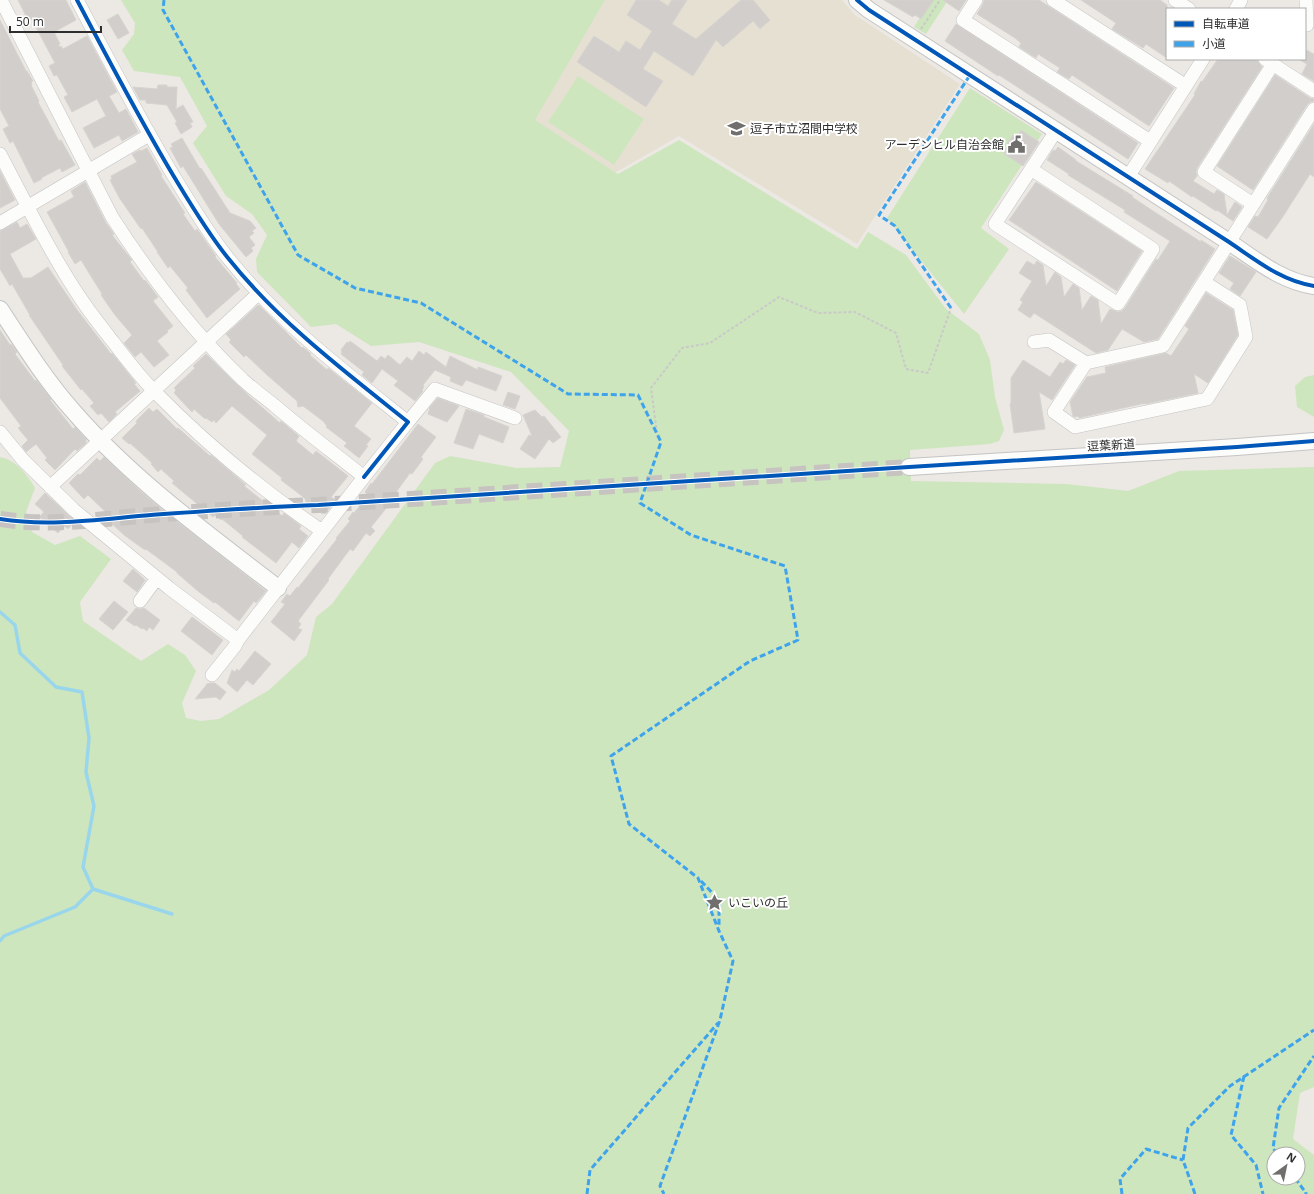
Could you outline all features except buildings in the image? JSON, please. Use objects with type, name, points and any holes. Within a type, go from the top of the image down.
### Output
[{"type":"street","points":[[0,0],[112,217],[133,249],[179,311],[206,342],[244,380],[298,426],[364,477]]},
{"type":"street","points":[[76,0],[149,135],[202,223],[228,258],[287,322],[321,352],[408,422]]},
{"type":"street","points":[[858,0],[869,10],[914,40],[1261,264],[1277,274],[1300,284],[1314,286]]},
{"type":"street","points":[[976,0],[963,20],[1150,141]]},
{"type":"street","points":[[1053,0],[1186,86]]},
{"type":"street","points":[[1175,0],[1187,8]]},
{"type":"street","points":[[1306,0],[1307,25]]},
{"type":"street","points":[[1128,177],[1202,60]]},
{"type":"street","points":[[1253,204],[1204,172],[1269,62],[1314,91]]},
{"type":"street","points":[[1034,342],[1049,340],[1086,363],[1163,346],[1314,109]]},
{"type":"street","points":[[1031,169],[1154,249],[1118,304],[995,224],[1031,169],[1056,131]]},
{"type":"street","points":[[0,223],[149,135]]},
{"type":"street","points":[[0,154],[52,253],[82,300],[128,362],[154,391],[203,438],[282,504],[322,531]]},
{"type":"street","points":[[1086,363],[1054,412],[1075,427],[1207,399],[1246,337],[1240,305],[1204,282]]},
{"type":"street","points":[[50,487],[259,293]]},
{"type":"street","points":[[0,309],[22,344],[46,377],[73,412],[100,441],[153,490],[278,588]]},
{"type":"street","points":[[212,675],[364,477],[435,390],[515,418]]},
{"type":"street","points":[[0,432],[23,460],[74,510],[203,615],[238,640]]},
{"type":"street","name":"逗葉新道","points":[[909,467],[1314,441]]},
{"type":"street","points":[[140,601],[157,578]]},
{"type":"path","points":[[914,40],[940,0]]},
{"type":"path","points":[[657,433],[650,388],[682,348],[710,343],[779,297],[818,313],[855,312],[889,329],[896,333],[906,369],[928,374],[951,308]]},
{"type":"shaded area","name":"逗子市立沼間中学校","points":[[605,0],[842,0],[855,15],[960,84],[857,244],[679,136],[613,174],[531,120]]},
{"type":"green space","points":[[121,0],[605,0],[535,120],[618,174],[679,140],[857,249],[868,232],[906,255],[946,309],[979,334],[990,360],[995,397],[1004,430],[999,441],[990,444],[910,450],[911,481],[1067,484],[1128,491],[1179,471],[1314,467],[1314,1087],[1300,1093],[1293,1139],[1302,1146],[1266,1146],[1266,1186],[1306,1186],[1306,1149],[1314,1155],[1314,1194],[0,1194],[0,457],[16,464],[35,488],[26,512],[32,532],[55,545],[80,536],[111,559],[80,602],[83,621],[141,661],[168,644],[185,655],[196,671],[182,703],[186,718],[201,721],[219,719],[269,690],[307,655],[316,617],[332,604],[435,463],[450,456],[517,468],[560,467],[569,431],[511,372],[419,342],[371,346],[336,324],[311,327],[257,272],[256,259],[267,235],[252,214],[226,196],[193,143],[207,126],[180,77],[134,71],[122,50],[134,34],[135,23]]},
{"type":"green space","points":[[931,0],[948,0],[926,34],[914,27]]},
{"type":"green space","points":[[578,76],[644,119],[614,165],[548,122]]},
{"type":"green space","points":[[970,88],[1042,134],[981,228],[1009,249],[964,314],[887,218]]},
{"type":"green space","points":[[1314,375],[1314,417],[1297,407],[1295,386],[1305,377]]},
{"type":"waterway","points":[[0,612],[15,625],[20,653],[56,687],[82,692],[89,738],[86,772],[94,806],[83,867],[93,889],[172,914]]},
{"type":"waterway","points":[[0,941],[4,936],[75,907],[93,889]]},
{"type":"tunnel","points":[[0,519],[38,522],[76,522],[151,515],[909,467]]},
{"type":"marked path","points":[[164,0],[163,10],[298,255],[355,288],[421,303],[568,394],[638,395],[661,442],[640,503],[691,535],[785,566],[798,640],[750,661],[611,756],[629,824],[698,878],[719,931],[733,961],[720,1020],[660,1186],[664,1194]]},
{"type":"marked path","points":[[951,308],[895,226],[879,215],[970,75]]},
{"type":"marked path","points":[[701,881],[719,900],[719,927]]},
{"type":"marked path","points":[[587,1194],[590,1170],[718,1023]]},
{"type":"marked path","points":[[1195,1194],[1183,1160],[1188,1128],[1230,1086],[1314,1030]]},
{"type":"marked path","points":[[1273,1146],[1279,1108],[1314,1056]]},
{"type":"marked path","points":[[1244,1076],[1231,1135],[1256,1165],[1263,1194]]},
{"type":"marked path","points":[[1122,1194],[1120,1179],[1146,1149],[1183,1160]]},
{"type":"marked path","points":[[1301,1186],[1306,1193],[1305,1194]]},
{"type":"cycle path","points":[[77,0],[160,154],[199,217],[228,258],[290,325],[336,365],[408,422],[364,477]]},
{"type":"cycle path","points":[[857,0],[869,10],[1229,242],[1259,263],[1291,280],[1314,286]]},
{"type":"cycle path","points":[[0,519],[38,522],[76,522],[234,509],[318,505],[1314,441]]},
{"type":"place","name":"逗子市立沼間中学校","points":[[737,128]]},
{"type":"place","name":"アーデンヒル自治会館","points":[[1017,144]]},
{"type":"place","name":"いこいの丘","points":[[715,902]]}]
